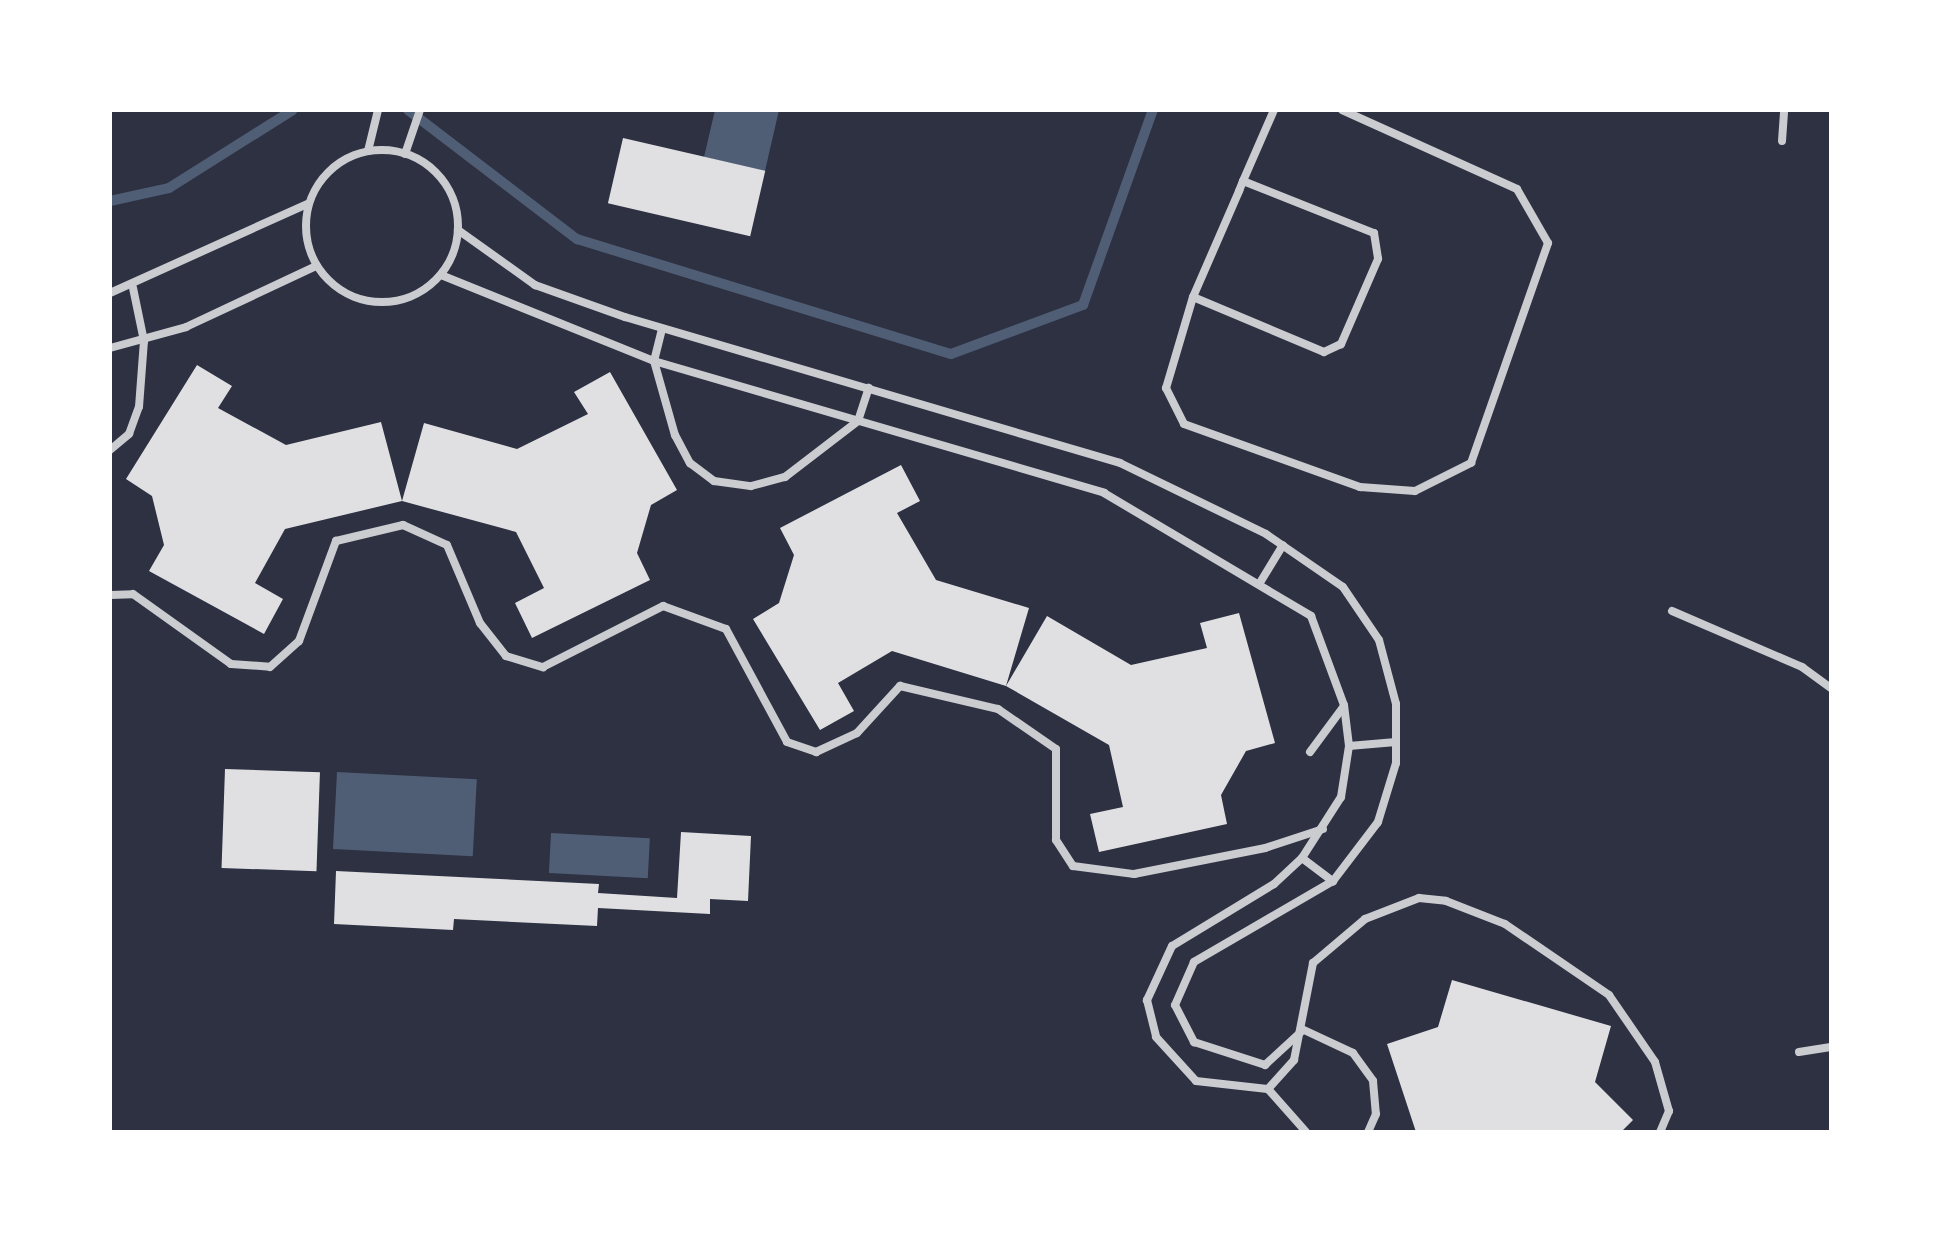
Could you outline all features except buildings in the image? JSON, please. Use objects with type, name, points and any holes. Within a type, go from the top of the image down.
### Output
[{"type":"street","points":[[368,151],[378,110]]},
{"type":"street","points":[[405,154],[420,110]]},
{"type":"street","points":[[1274,110],[1193,297],[1166,388],[1184,424],[1360,487],[1415,491],[1471,463],[1548,243],[1517,189],[1342,110]]},
{"type":"street","points":[[1782,141],[1784,110]]},
{"type":"street","points":[[368,151],[405,154],[448,187],[458,230],[441,275],[423,291],[376,303],[352,297],[316,266],[307,244],[309,203],[325,175],[368,151]]},
{"type":"street","points":[[1193,297],[1324,352],[1341,344],[1372,273],[1374,233],[1243,181]]},
{"type":"street","points":[[110,293],[133,288],[309,203]]},
{"type":"street","points":[[458,230],[535,285],[662,329],[1120,463],[1283,545],[1343,587],[1379,640],[1396,704],[1396,742],[1378,822],[1333,881],[1194,962],[1179,985],[1180,1024],[1194,1042],[1265,1065],[1304,1030]]},
{"type":"street","points":[[110,348],[144,341],[316,266]]},
{"type":"street","points":[[441,275],[654,361],[1104,493],[1261,581],[1311,616],[1344,705],[1349,746],[1341,797],[1302,858],[1242,907],[1172,946],[1147,1000],[1156,1037],[1196,1081],[1268,1089],[1306,1132]]},
{"type":"street","points":[[110,450],[129,434],[139,407],[144,341],[133,288]]},
{"type":"street","points":[[662,329],[654,361],[675,435],[690,463],[714,481],[751,486],[785,477],[858,421],[869,388]]},
{"type":"street","points":[[110,595],[133,594],[231,664],[270,667],[299,641],[336,541],[403,525],[447,545],[480,623],[506,656],[543,667],[663,606],[726,629],[787,742],[816,752],[857,733],[900,686],[998,709],[1056,749],[1056,840],[1073,866],[1134,874],[1265,848],[1323,829]]},
{"type":"street","points":[[1261,581],[1283,545]]},
{"type":"street","points":[[1672,611],[1802,667],[1831,688]]},
{"type":"street","points":[[1310,752],[1344,705]]},
{"type":"street","points":[[1349,746],[1396,742]]},
{"type":"street","points":[[1302,858],[1333,881]]},
{"type":"street","points":[[1268,1089],[1294,1060],[1304,1030],[1313,963],[1365,919],[1419,898],[1456,904],[1505,924],[1609,995],[1655,1062],[1669,1111],[1660,1132]]},
{"type":"street","points":[[1304,1030],[1353,1053],[1373,1081],[1376,1114],[1368,1132]]},
{"type":"street","points":[[1799,1052],[1831,1047]]},
{"type":"water","points":[[715,110],[779,110],[765,171],[704,157]]},
{"type":"water","points":[[337,772],[477,779],[473,856],[333,849]]},
{"type":"water","points":[[551,833],[650,838],[648,878],[549,873]]},
{"type":"waterway","points":[[110,201],[169,188],[293,110]]},
{"type":"waterway","points":[[408,110],[577,239],[951,354],[1083,305],[1153,110]]}]
